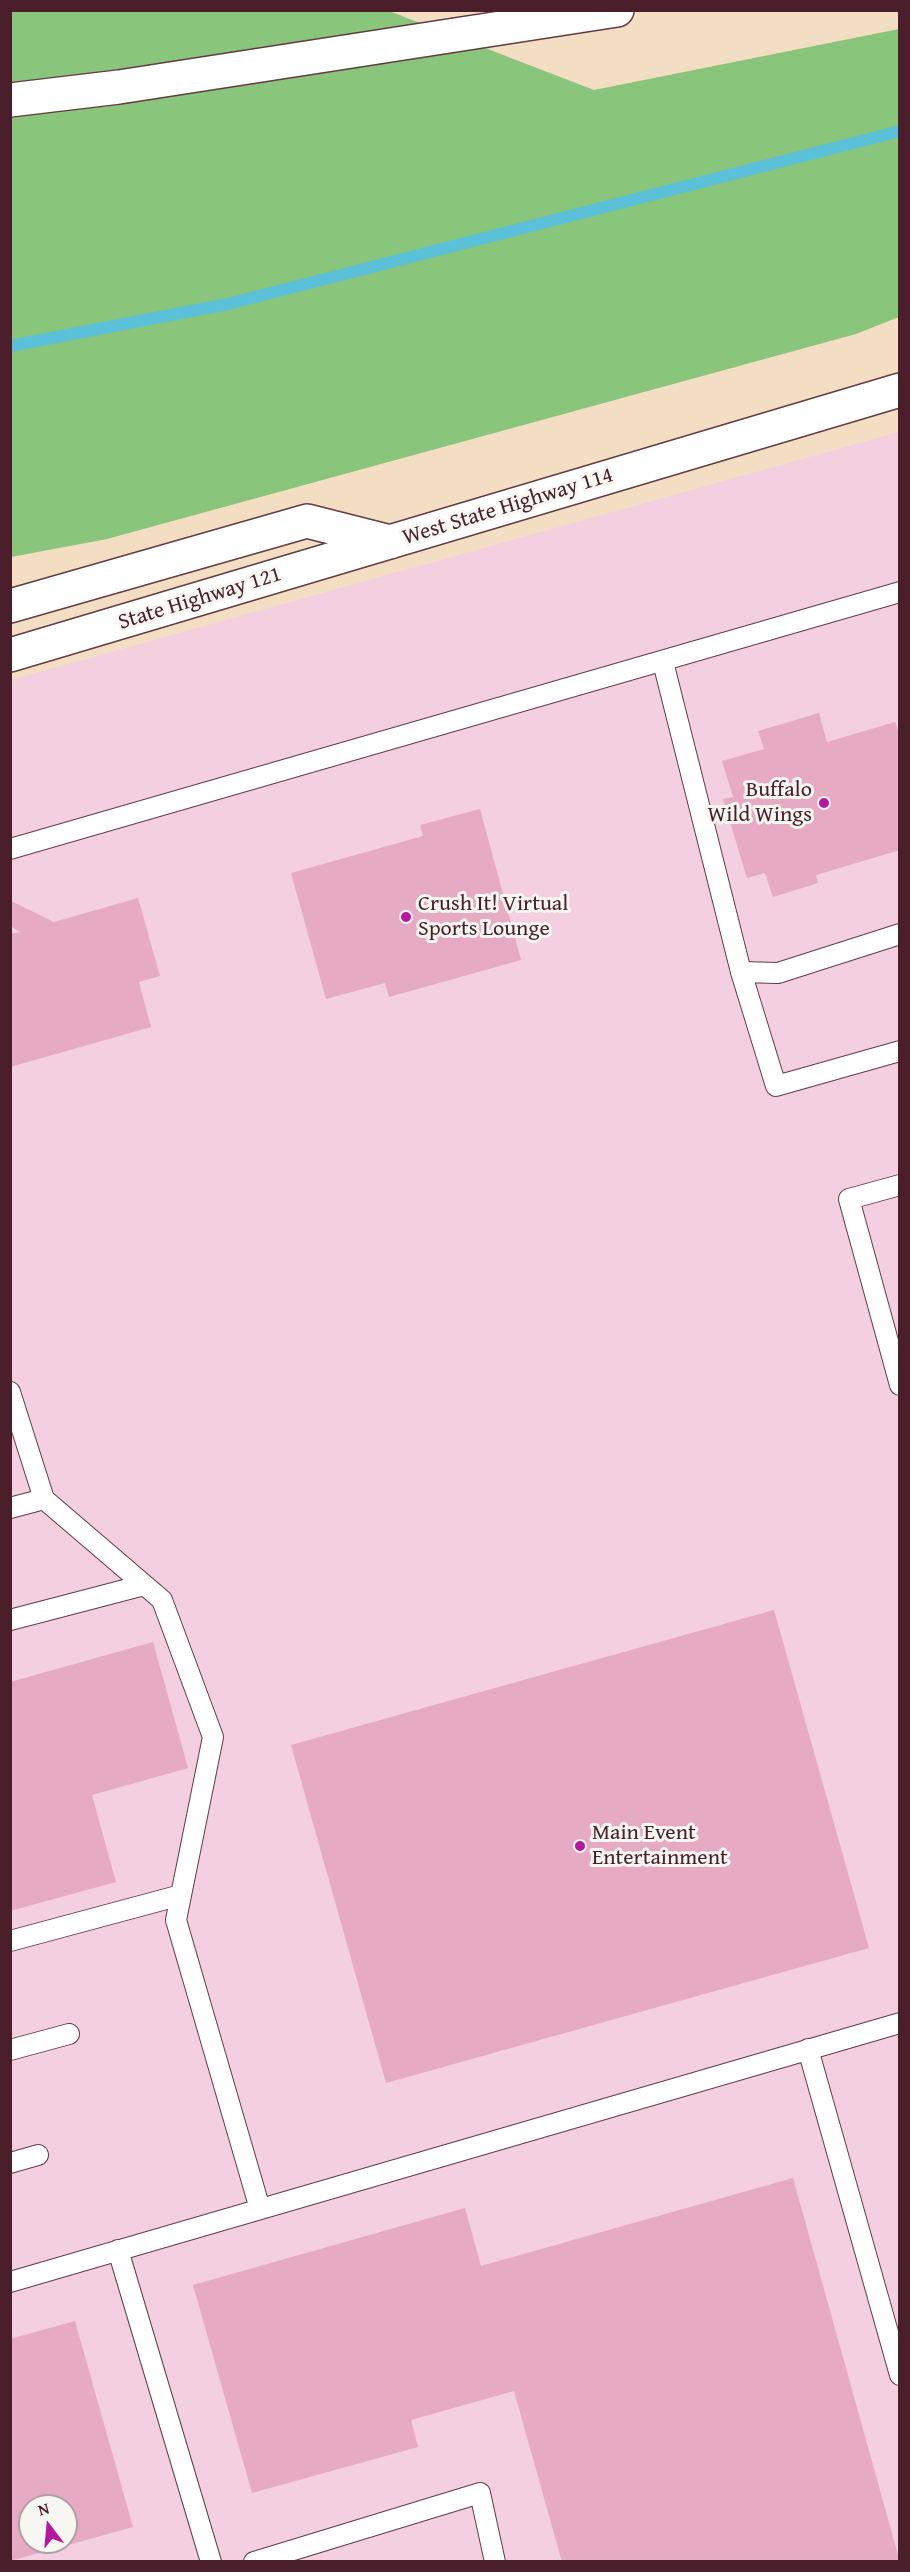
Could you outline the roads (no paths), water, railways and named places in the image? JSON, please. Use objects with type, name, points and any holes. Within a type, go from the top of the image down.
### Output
[{"type":"main road","points":[[10,100],[212,74],[617,10]]},
{"type":"main road","name":"West State Highway 114","points":[[10,606],[308,521],[390,542],[900,390]]},
{"type":"main road","name":"State Highway 121","points":[[10,656],[390,542]]},
{"type":"lane","points":[[10,849],[900,592]]},
{"type":"lane","points":[[663,662],[741,972],[776,1086],[900,1051]]},
{"type":"lane","points":[[741,972],[778,973],[900,934]]},
{"type":"lane","points":[[900,1185],[849,1199],[900,1385]]},
{"type":"lane","points":[[10,1392],[44,1499],[162,1600],[213,1737],[176,1920],[260,2209]]},
{"type":"lane","points":[[10,1508],[44,1499]]},
{"type":"lane","points":[[10,1620],[144,1585]]},
{"type":"lane","points":[[10,1941],[181,1895]]},
{"type":"lane","points":[[10,2282],[900,2023]]},
{"type":"lane","points":[[10,2050],[69,2034]]},
{"type":"lane","points":[[808,2049],[900,2375]]},
{"type":"lane","points":[[10,2163],[38,2156]]},
{"type":"lane","points":[[118,2250],[211,2562]]},
{"type":"lane","points":[[254,2562],[480,2493],[495,2562]]},
{"type":"waterway","points":[[10,346],[228,304],[900,131]]},
{"type":"place","name":"Buffalo Wild Wings","points":[[824,803]]},
{"type":"place","name":"Crush It! Virtual Sports Lounge","points":[[406,917]]},
{"type":"place","name":"Main Event Entertainment","points":[[580,1846]]}]
